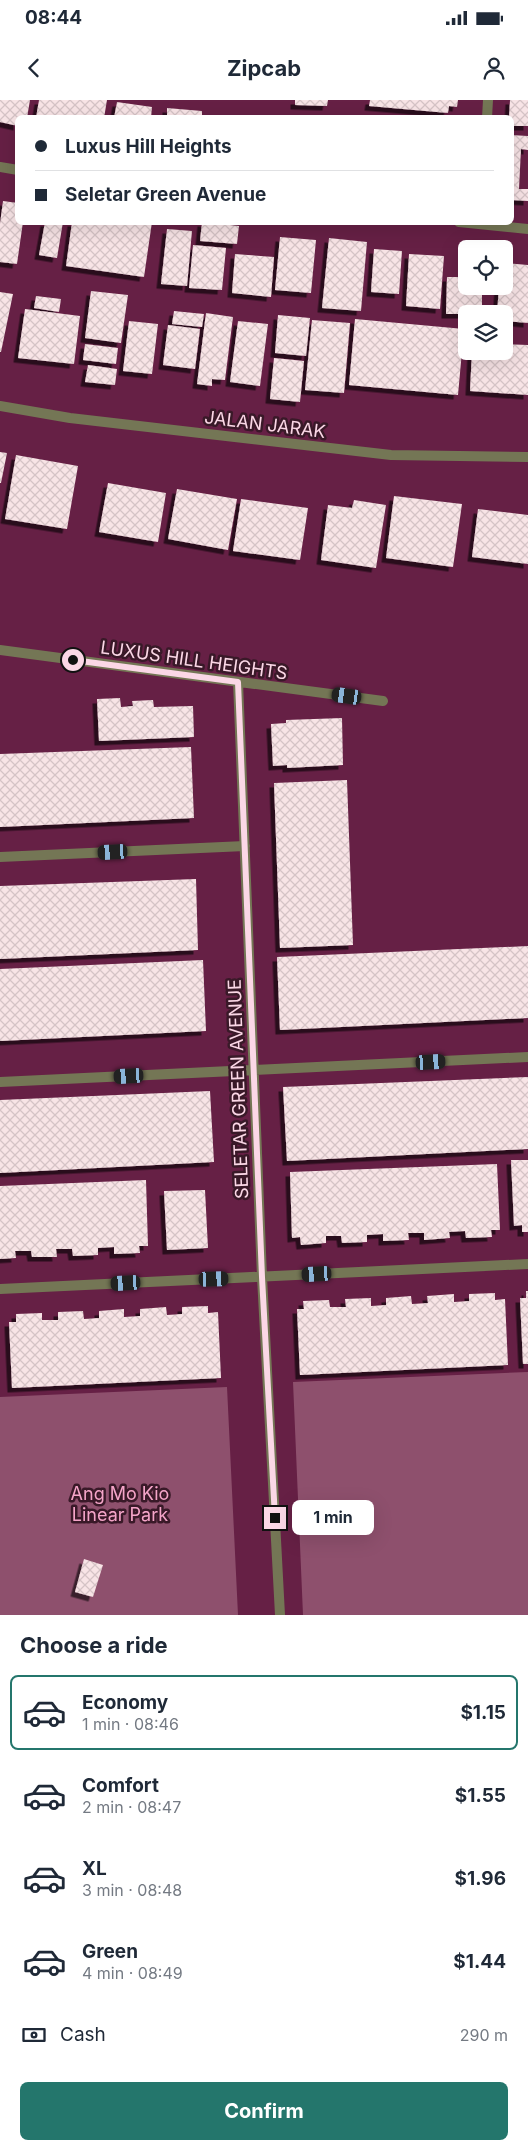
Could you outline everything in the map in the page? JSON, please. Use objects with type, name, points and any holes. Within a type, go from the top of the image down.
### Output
[{"type":"street","points":[[487,115],[488,100]]},
{"type":"street","points":[[0,167],[15,170]]},
{"type":"street","points":[[494,225],[528,229]]},
{"type":"street","name":"JALAN JARAK","points":[[0,406],[70,418],[391,455],[528,457]]},
{"type":"street","name":"LUXUS HILL HEIGHTS","points":[[0,650],[383,701]]},
{"type":"street","name":"SELETAR GREEN AVENUE","points":[[238,682],[262,1277],[280,1615]]},
{"type":"street","points":[[0,858],[245,846]]},
{"type":"street","points":[[0,1082],[528,1058]]},
{"type":"street","points":[[0,1289],[528,1264]]},
{"type":"green space","points":[[528,1372],[528,1615],[303,1615],[293,1382]]},
{"type":"green space","name":"Ang Mo Kio Linear Park","points":[[227,1387],[238,1615],[0,1615],[0,1397]]},
{"type":"building","points":[[0,100],[30,100],[28,115],[15,115],[15,125],[0,122]]},
{"type":"building","points":[[39,100],[107,100],[104,115],[36,115]]},
{"type":"building","points":[[295,100],[328,100],[327,106],[295,105]]},
{"type":"building","points":[[370,100],[458,100],[457,107],[449,106],[448,113],[369,106]]},
{"type":"building","points":[[510,100],[528,100],[528,126],[514,126],[514,115],[509,115]]},
{"type":"building","points":[[117,102],[152,107],[151,115],[115,115]]},
{"type":"building","points":[[167,108],[202,111],[202,115],[167,115]]},
{"type":"building","points":[[514,135],[528,136],[528,150],[521,149],[519,189],[528,189],[528,201],[514,200]]},
{"type":"building","points":[[3,201],[15,203],[15,225],[23,225],[17,264],[0,262],[0,224]]},
{"type":"building","points":[[44,225],[62,225],[57,258],[39,255]]},
{"type":"building","points":[[72,225],[152,225],[144,277],[66,266]]},
{"type":"building","points":[[202,225],[239,226],[237,244],[200,241]]},
{"type":"building","points":[[167,229],[192,231],[187,286],[161,284]]},
{"type":"building","points":[[280,237],[316,240],[311,293],[275,290]]},
{"type":"building","points":[[329,238],[367,242],[361,311],[322,308]]},
{"type":"building","points":[[193,245],[226,248],[222,290],[189,288]]},
{"type":"building","points":[[374,249],[402,251],[399,294],[371,292]]},
{"type":"building","points":[[235,254],[274,257],[271,297],[232,293]]},
{"type":"building","points":[[409,254],[444,256],[440,309],[406,306]]},
{"type":"building","points":[[513,264],[528,265],[528,323],[513,322],[513,305],[498,305],[498,295],[513,295]]},
{"type":"building","points":[[447,277],[458,277],[458,295],[482,295],[482,305],[458,305],[458,314],[446,314]]},
{"type":"building","points":[[91,291],[128,295],[121,343],[85,338]]},
{"type":"building","points":[[0,292],[13,294],[1,352],[0,352]]},
{"type":"building","points":[[36,296],[61,299],[59,312],[34,308]]},
{"type":"building","points":[[25,309],[80,316],[74,364],[18,358]]},
{"type":"building","points":[[174,311],[204,314],[202,327],[172,324]]},
{"type":"building","points":[[206,313],[233,317],[225,380],[212,379],[212,386],[197,384]]},
{"type":"building","points":[[278,315],[310,318],[306,356],[275,353]]},
{"type":"building","points":[[355,319],[458,328],[458,360],[461,360],[458,395],[349,385]]},
{"type":"building","points":[[312,320],[350,323],[344,393],[305,390]]},
{"type":"building","points":[[129,321],[158,324],[152,374],[123,371]]},
{"type":"building","points":[[238,321],[268,324],[260,386],[230,382]]},
{"type":"building","points":[[168,325],[200,329],[195,369],[163,365]]},
{"type":"building","points":[[85,344],[118,348],[116,364],[83,360]]},
{"type":"building","points":[[513,344],[528,345],[528,395],[470,391],[472,360],[513,360]]},
{"type":"building","points":[[274,358],[304,361],[300,402],[270,399]]},
{"type":"building","points":[[88,365],[117,369],[115,385],[85,382]]},
{"type":"building","points":[[0,452],[7,453],[1,483],[0,483]]},
{"type":"building","points":[[16,455],[78,466],[67,529],[5,519]]},
{"type":"building","points":[[108,483],[166,493],[158,542],[99,532]]},
{"type":"building","points":[[177,489],[237,499],[228,550],[168,539]]},
{"type":"building","points":[[394,496],[462,504],[453,567],[386,558]]},
{"type":"building","points":[[241,499],[308,508],[300,560],[233,551]]},
{"type":"building","points":[[354,500],[386,505],[376,568],[321,560],[328,505],[352,508]]},
{"type":"building","points":[[478,509],[528,515],[528,564],[472,557]]},
{"type":"building","points":[[120,698],[121,707],[133,706],[132,701],[153,700],[154,707],[193,706],[194,737],[99,741],[97,699]]},
{"type":"building","points":[[342,718],[343,765],[287,768],[287,765],[273,766],[271,724],[286,723],[286,720]]},
{"type":"building","points":[[191,747],[194,818],[0,827],[0,754]]},
{"type":"building","points":[[347,780],[353,945],[280,948],[274,783]]},
{"type":"building","points":[[196,879],[198,950],[0,959],[0,886]]},
{"type":"building","points":[[528,946],[528,1018],[280,1030],[277,957]]},
{"type":"building","points":[[203,960],[206,1031],[0,1041],[0,969]]},
{"type":"building","points":[[528,1077],[528,1149],[287,1161],[283,1087]]},
{"type":"building","points":[[210,1091],[214,1162],[0,1173],[0,1100]]},
{"type":"building","points":[[511,1160],[528,1160],[528,1232],[522,1232],[522,1225],[514,1226]]},
{"type":"building","points":[[497,1164],[500,1230],[491,1230],[492,1237],[466,1238],[465,1231],[449,1232],[450,1238],[424,1240],[424,1233],[408,1233],[409,1240],[383,1241],[383,1234],[367,1235],[367,1242],[342,1243],[341,1236],[326,1236],[326,1243],[301,1245],[300,1237],[292,1238],[290,1172]]},
{"type":"building","points":[[146,1180],[148,1246],[139,1246],[140,1253],[114,1254],[114,1247],[98,1248],[98,1255],[73,1256],[72,1249],[56,1249],[57,1257],[32,1257],[31,1251],[15,1251],[16,1258],[0,1259],[0,1186]]},
{"type":"building","points":[[205,1190],[208,1248],[167,1250],[164,1191]]},
{"type":"building","points":[[526,1291],[528,1291],[528,1364],[523,1364],[520,1298],[526,1298]]},
{"type":"building","points":[[495,1293],[495,1300],[505,1299],[508,1365],[300,1375],[297,1309],[304,1309],[303,1301],[329,1300],[330,1307],[346,1307],[345,1299],[371,1298],[371,1306],[386,1305],[386,1298],[411,1296],[412,1304],[428,1303],[427,1296],[454,1294],[454,1302],[469,1301],[469,1294]]},
{"type":"building","points":[[208,1306],[208,1313],[218,1312],[221,1378],[12,1388],[9,1322],[16,1322],[16,1314],[42,1313],[42,1320],[58,1320],[58,1312],[83,1311],[84,1319],[99,1318],[99,1311],[124,1309],[124,1317],[140,1316],[140,1309],[166,1307],[167,1315],[182,1314],[182,1307]]},
{"type":"building","points":[[84,1559],[103,1565],[93,1597],[75,1592]]},
{"type":"route","points":[[73,660],[238,682],[262,1277],[275,1518]]}]
